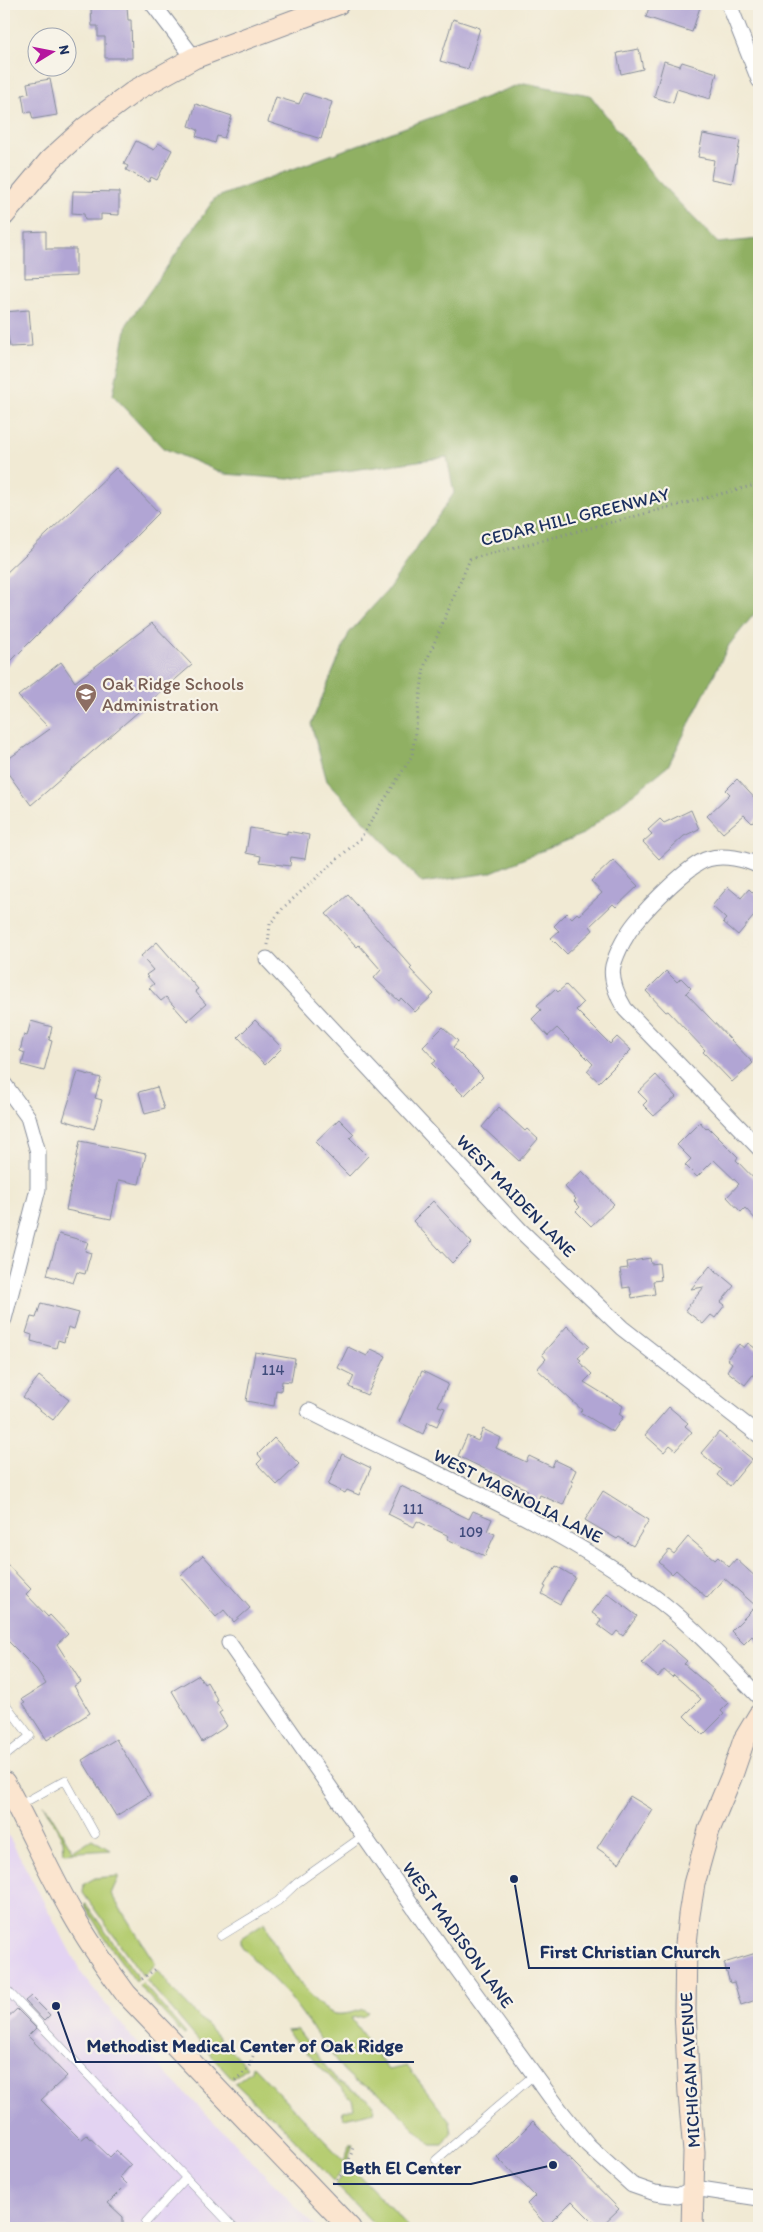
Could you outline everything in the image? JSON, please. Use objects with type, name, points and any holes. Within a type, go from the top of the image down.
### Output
[{"type":"street","points":[[153,4],[194,58]]},
{"type":"street","points":[[4,216],[50,160],[86,128],[136,90],[194,58],[338,4]]},
{"type":"street","points":[[729,4],[759,80]]},
{"type":"street","points":[[759,866],[741,858],[708,859],[687,872],[636,923],[622,945],[613,967],[616,993],[621,1004],[759,1148]]},
{"type":"street","name":"WEST MAIDEN LANE","points":[[266,959],[522,1232],[622,1328],[759,1435]]},
{"type":"street","points":[[4,1084],[28,1117],[38,1152],[38,1189],[4,1319]]},
{"type":"street","name":"WEST MAGNOLIA LANE","points":[[309,1411],[545,1527],[601,1560],[662,1603],[759,1697]]},
{"type":"street","name":"WEST MADISON LANE","points":[[229,1643],[364,1836],[588,2145],[632,2185],[655,2193],[678,2196],[694,2188]]},
{"type":"street","name":"MICHIGAN AVENUE","points":[[692,2228],[694,2152],[685,2010],[686,1944],[689,1914],[694,1884],[709,1830],[732,1776],[744,1740],[759,1715]]},
{"type":"street","points":[[4,1782],[71,1911],[98,1956],[126,1994],[350,2228]]},
{"type":"street","points":[[694,2188],[759,2198]]},
{"type":"lane","points":[[4,1702],[30,1736],[4,1757]]},
{"type":"lane","points":[[18,1806],[65,1780],[96,1834]]},
{"type":"lane","points":[[221,1936],[278,1901],[297,1883],[364,1836]]},
{"type":"lane","points":[[4,1987],[234,2228]]},
{"type":"lane","points":[[436,2160],[535,2074]]},
{"type":"lane","points":[[145,2228],[146,2222],[186,2178]]},
{"type":"path","name":"CEDAR HILL GREENWAY","points":[[266,959],[270,924],[284,907],[360,838],[412,756],[424,667],[470,559],[759,484]]},
{"type":"path","points":[[142,1979],[157,1968]]},
{"type":"path","points":[[236,2079],[248,2070],[256,2048]]},
{"type":"path","points":[[332,2184],[346,2170],[354,2145]]},
{"type":"shaded area","points":[[4,1827],[82,1974],[133,2039],[317,2228],[4,2228]]},
{"type":"green space","points":[[524,83],[590,95],[656,179],[718,243],[759,239],[759,608],[729,645],[668,766],[583,834],[489,873],[422,883],[327,781],[311,724],[349,633],[387,591],[454,493],[447,457],[288,479],[225,474],[163,448],[113,395],[127,324],[215,198]]},
{"type":"green space","points":[[43,1804],[73,1851],[92,1839],[110,1850],[64,1853],[63,1840]]},
{"type":"green space","points":[[119,1876],[111,1894],[155,1963],[143,1976],[83,1893],[84,1884],[95,1878]]},
{"type":"green space","points":[[86,1904],[139,1979],[136,1982],[109,1945],[84,1905]]},
{"type":"green space","points":[[265,1922],[283,1959],[318,2003],[336,2014],[346,2014],[363,2009],[368,2012],[364,2016],[351,2018],[388,2070],[407,2066],[450,2122],[452,2133],[443,2144],[431,2144],[379,2093],[354,2080],[343,2070],[289,1996],[244,1949],[241,1945],[241,1938]]},
{"type":"green space","points":[[158,1970],[172,1989],[247,2067],[233,2079],[146,1980]]},
{"type":"green space","points":[[142,1983],[186,2034],[184,2035],[139,1986]]},
{"type":"green space","points":[[298,2030],[336,2080],[370,2101],[374,2111],[344,2118],[342,2111],[354,2108],[352,2100],[286,2031]]},
{"type":"green space","points":[[252,2065],[344,2161],[350,2144],[353,2144],[345,2168],[333,2181],[274,2117],[265,2112],[235,2083],[251,2071]]},
{"type":"green space","points":[[350,2166],[410,2228],[378,2228],[335,2184]]},
{"type":"building","points":[[650,4],[701,4],[692,32],[646,17]]},
{"type":"building","points":[[127,6],[128,20],[131,20],[132,58],[105,58],[105,37],[98,37],[98,26],[92,26],[91,8]]},
{"type":"building","points":[[453,19],[480,28],[468,69],[440,61]]},
{"type":"building","points":[[639,49],[643,69],[621,74],[617,53]]},
{"type":"building","points":[[664,61],[680,66],[682,62],[717,73],[710,99],[677,89],[673,103],[654,97]]},
{"type":"building","points":[[50,79],[57,115],[33,119],[31,112],[25,113],[22,95],[29,93],[27,83]]},
{"type":"building","points":[[304,93],[332,102],[321,139],[268,122],[276,97],[299,104]]},
{"type":"building","points":[[196,104],[232,116],[224,138],[217,136],[215,143],[196,136],[198,130],[189,126]]},
{"type":"building","points":[[703,134],[740,141],[732,183],[711,179],[714,160],[698,157]]},
{"type":"building","points":[[136,141],[154,150],[158,143],[172,150],[157,180],[151,177],[149,182],[126,170],[128,166],[124,164]]},
{"type":"building","points":[[73,191],[119,192],[119,215],[101,214],[101,220],[85,220],[84,214],[72,213]]},
{"type":"building","points":[[46,231],[46,249],[76,249],[76,276],[25,278],[25,232]]},
{"type":"building","points":[[29,310],[32,346],[10,347],[8,336],[4,336],[4,312]]},
{"type":"building","points":[[116,468],[159,513],[4,668],[4,575]]},
{"type":"building","name":"Oak Ridge Schools Administration","points":[[152,623],[192,665],[31,805],[4,768],[4,762],[50,729],[18,696],[61,662],[75,682]]},
{"type":"building","points":[[737,779],[759,803],[759,816],[752,823],[744,815],[723,833],[707,816],[730,794],[726,790]]},
{"type":"building","points":[[691,810],[699,829],[684,836],[659,859],[643,842],[652,834],[648,830],[660,819],[664,823]]},
{"type":"building","points":[[250,828],[287,834],[287,831],[309,835],[305,859],[291,857],[290,866],[260,862],[261,856],[246,853]]},
{"type":"building","points":[[613,860],[638,886],[616,907],[613,904],[590,926],[593,930],[567,954],[551,938],[559,931],[554,926],[567,913],[572,918],[577,913],[579,915],[602,893],[591,881]]},
{"type":"building","points":[[728,887],[741,898],[749,889],[759,899],[759,910],[738,935],[723,922],[726,919],[712,906]]},
{"type":"building","points":[[348,895],[412,967],[410,969],[434,994],[415,1012],[401,998],[399,1001],[374,978],[381,970],[359,945],[357,947],[326,914]]},
{"type":"building","points":[[157,942],[198,989],[195,991],[206,1004],[187,1021],[166,997],[161,1001],[149,988],[154,984],[146,975],[153,970],[141,956]]},
{"type":"building","points":[[666,971],[677,982],[681,978],[691,988],[686,993],[753,1063],[732,1082],[703,1052],[705,1050],[646,991]]},
{"type":"building","points":[[566,985],[583,1003],[576,1010],[610,1044],[617,1037],[631,1050],[599,1082],[587,1071],[593,1064],[557,1028],[548,1036],[532,1019],[541,1010],[537,1005],[555,989],[558,992]]},
{"type":"building","points":[[255,1020],[282,1048],[265,1065],[238,1037]]},
{"type":"building","points":[[31,1021],[52,1027],[49,1040],[52,1041],[44,1071],[22,1065],[25,1053],[20,1051],[24,1035],[27,1036]]},
{"type":"building","points":[[443,1027],[458,1041],[453,1047],[483,1077],[464,1096],[432,1064],[436,1061],[423,1047]]},
{"type":"building","points":[[78,1072],[101,1078],[95,1098],[102,1100],[94,1129],[63,1120]]},
{"type":"building","points":[[656,1075],[676,1097],[654,1116],[643,1105],[647,1101],[638,1092]]},
{"type":"building","points":[[157,1087],[164,1109],[145,1114],[139,1092]]},
{"type":"building","points":[[499,1107],[525,1131],[527,1129],[538,1139],[519,1161],[482,1127]]},
{"type":"building","points":[[339,1119],[354,1134],[350,1138],[368,1156],[349,1176],[315,1142]]},
{"type":"building","points":[[700,1122],[706,1129],[708,1127],[738,1157],[736,1160],[759,1184],[759,1223],[745,1208],[741,1212],[727,1197],[739,1184],[714,1160],[697,1177],[685,1165],[691,1159],[677,1145]]},
{"type":"building","points":[[80,1141],[146,1154],[139,1184],[119,1180],[111,1219],[66,1210]]},
{"type":"building","points":[[582,1171],[614,1204],[591,1226],[576,1211],[580,1207],[574,1201],[576,1199],[565,1187]]},
{"type":"building","points":[[433,1201],[472,1243],[452,1263],[413,1221]]},
{"type":"building","points":[[59,1234],[88,1242],[85,1251],[91,1253],[85,1274],[77,1272],[73,1283],[47,1275]]},
{"type":"building","points":[[650,1258],[651,1264],[659,1263],[661,1280],[653,1281],[655,1294],[632,1298],[630,1287],[623,1288],[620,1269],[628,1268],[627,1262]]},
{"type":"building","points":[[710,1266],[734,1286],[721,1302],[725,1305],[715,1318],[711,1315],[703,1324],[685,1310],[704,1287],[691,1289]]},
{"type":"building","points":[[41,1303],[79,1313],[74,1329],[68,1327],[64,1342],[58,1340],[56,1348],[31,1341],[32,1335],[26,1333],[31,1317],[36,1318]]},
{"type":"building","points":[[567,1326],[589,1346],[578,1358],[581,1360],[579,1362],[592,1374],[584,1382],[623,1406],[619,1414],[623,1417],[613,1432],[580,1412],[582,1410],[537,1369],[546,1359],[542,1354]]},
{"type":"building","points":[[748,1343],[759,1351],[759,1367],[745,1385],[727,1371],[732,1363],[727,1359],[739,1344],[744,1348]]},
{"type":"building","points":[[348,1347],[367,1356],[371,1349],[386,1356],[367,1395],[349,1387],[354,1376],[338,1368]]},
{"type":"building","points":[[255,1352],[295,1359],[291,1382],[282,1381],[281,1391],[276,1390],[274,1406],[246,1401]]},
{"type":"building","points":[[422,1371],[448,1384],[438,1406],[445,1408],[437,1426],[428,1422],[423,1434],[399,1422]]},
{"type":"building","points":[[39,1376],[69,1400],[53,1420],[23,1397]]},
{"type":"building","points":[[669,1407],[688,1423],[685,1426],[692,1432],[676,1450],[670,1445],[664,1452],[645,1435]]},
{"type":"building","points":[[483,1429],[501,1438],[496,1448],[526,1462],[529,1456],[552,1467],[555,1460],[576,1470],[563,1505],[540,1495],[533,1511],[522,1505],[528,1490],[458,1456],[467,1436],[478,1441]]},
{"type":"building","points":[[719,1432],[752,1459],[730,1486],[717,1475],[721,1470],[701,1453]]},
{"type":"building","points":[[274,1438],[299,1464],[277,1485],[257,1464],[262,1459],[258,1454]]},
{"type":"building","points":[[342,1454],[371,1468],[359,1495],[347,1490],[345,1493],[328,1485]]},
{"type":"building","points":[[401,1486],[469,1519],[473,1511],[492,1519],[487,1531],[495,1534],[485,1556],[447,1539],[449,1536],[417,1521],[414,1527],[388,1514]]},
{"type":"building","points":[[603,1491],[649,1520],[633,1546],[585,1520]]},
{"type":"building","points":[[688,1537],[715,1560],[718,1557],[729,1567],[736,1559],[759,1580],[759,1644],[752,1636],[744,1644],[731,1631],[756,1606],[724,1578],[707,1598],[676,1570],[672,1574],[659,1562],[669,1550],[674,1554]]},
{"type":"building","points":[[203,1555],[250,1608],[234,1622],[224,1610],[216,1617],[180,1576]]},
{"type":"building","points":[[4,1561],[31,1589],[26,1594],[68,1634],[57,1644],[81,1682],[74,1686],[90,1713],[47,1740],[22,1699],[46,1684],[37,1670],[4,1637]]},
{"type":"building","points":[[556,1566],[575,1577],[560,1604],[542,1594],[546,1587],[544,1586]]},
{"type":"building","points":[[607,1593],[637,1616],[623,1636],[617,1631],[613,1636],[598,1625],[601,1619],[592,1613]]},
{"type":"building","points":[[663,1640],[687,1661],[684,1664],[729,1703],[721,1711],[724,1714],[703,1735],[684,1716],[701,1699],[674,1675],[672,1677],[664,1670],[658,1677],[642,1663]]},
{"type":"building","points":[[199,1675],[204,1684],[207,1682],[218,1701],[216,1702],[222,1711],[219,1713],[227,1726],[202,1742],[172,1691]]},
{"type":"building","points":[[116,1739],[150,1795],[116,1816],[82,1760]]},
{"type":"building","points":[[630,1796],[653,1810],[619,1863],[597,1848]]},
{"type":"building","points":[[756,1953],[759,1963],[759,1999],[741,2005],[734,1982],[730,1983],[724,1963]]},
{"type":"building","points":[[31,1996],[50,2015],[44,2021],[25,2001]]},
{"type":"building","points":[[17,2009],[36,2028],[28,2036],[67,2076],[41,2100],[81,2140],[87,2135],[110,2157],[116,2151],[131,2165],[120,2177],[127,2184],[108,2203],[123,2217],[123,2228],[4,2228],[4,2021]]},
{"type":"building","points":[[533,2121],[619,2209],[599,2228],[572,2201],[547,2226],[527,2204],[535,2196],[497,2157]]},
{"type":"place","name":"Oak Ridge Schools Administration","points":[[86,713]]},
{"type":"place","name":"First Christian Church","points":[[514,1879]]},
{"type":"place","name":"Methodist Medical Center of Oak Ridge","points":[[56,2006]]},
{"type":"place","name":"Beth El Center","points":[[553,2165]]}]
